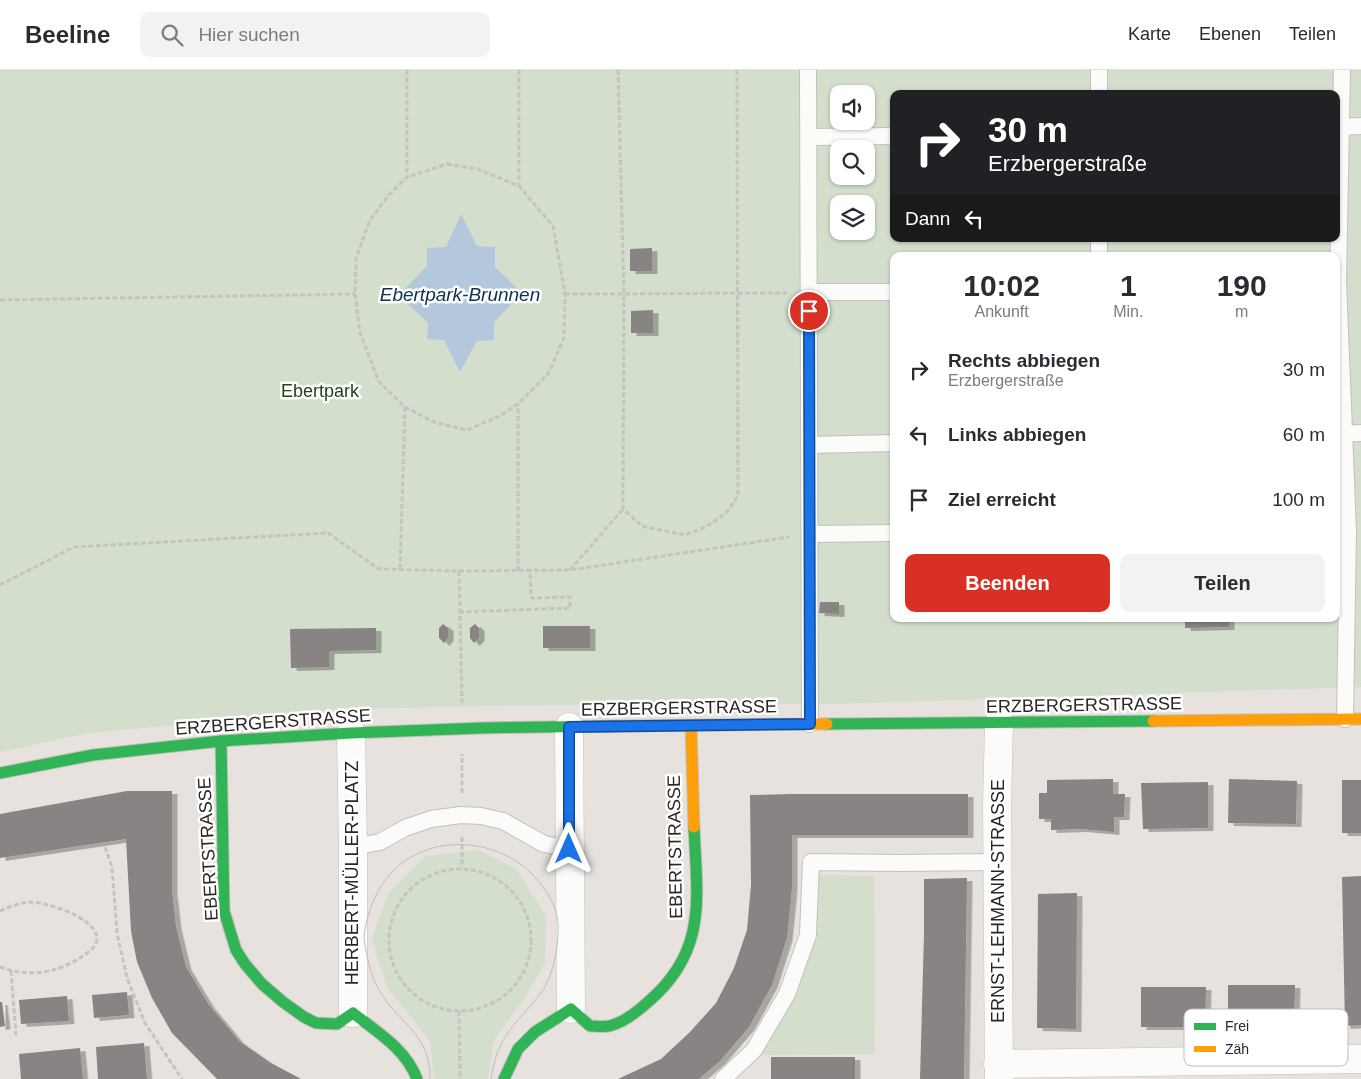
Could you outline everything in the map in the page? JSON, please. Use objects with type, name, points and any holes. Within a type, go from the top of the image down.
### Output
[{"type":"street","name":"ERZBERGERSTRASSE","points":[[0,773],[93,755],[221,741],[351,733],[569,727],[1353,719]]},
{"type":"street","name":"ERNST-LEHMANN-STRASSE","points":[[998,1072],[999,723]]},
{"type":"street","name":"EBERTSTRASSE","points":[[571,1009],[590,1026],[608,1026],[628,1017],[658,993],[683,960],[691,941],[697,912],[691,726]]},
{"type":"street","points":[[504,1079],[513,1057],[524,1043],[535,1032],[571,1009],[569,727]]},
{"type":"street","name":"HERBERT-MÜLLER-PLATZ","points":[[351,733],[353,1013]]},
{"type":"street","name":"EBERTSTRASSE","points":[[221,741],[224,911],[231,937],[239,956],[260,981],[290,1009],[315,1022],[337,1024],[353,1013]]},
{"type":"street","points":[[353,1013],[401,1053],[409,1063],[417,1079]]},
{"type":"street","points":[[1348,1059],[1361,1059]]},
{"type":"street","points":[[998,1072],[1184,1065]]},
{"type":"lane","points":[[808,70],[810,724]]},
{"type":"lane","points":[[1099,70],[1099,90]]},
{"type":"lane","points":[[1340,108],[1342,70]]},
{"type":"lane","points":[[1340,127],[1361,126]]},
{"type":"lane","points":[[809,138],[890,136]]},
{"type":"lane","points":[[809,292],[890,292]]},
{"type":"lane","points":[[1353,719],[1342,531],[1340,433],[1361,433]]},
{"type":"lane","points":[[810,445],[890,443]]},
{"type":"lane","points":[[810,534],[890,533]]},
{"type":"lane","points":[[353,847],[380,842],[405,828],[431,819],[462,815],[481,816],[503,822],[544,844],[569,849]]},
{"type":"lane","points":[[723,1079],[754,1050],[787,994],[808,934],[811,862],[899,864],[998,862]]},
{"type":"path","points":[[407,70],[407,177]]},
{"type":"path","points":[[519,70],[519,186]]},
{"type":"path","points":[[570,570],[623,509],[624,294],[618,70]]},
{"type":"path","points":[[623,509],[642,526],[685,535],[706,527],[727,512],[738,496],[737,70]]},
{"type":"path","points":[[447,164],[478,169],[519,186],[553,226],[565,294],[564,338],[548,374],[518,404],[500,416],[467,430],[436,423],[405,407],[379,382],[360,333],[355,294],[356,258],[370,220],[388,196],[407,177],[447,164]]},
{"type":"path","points":[[565,294],[809,292]]},
{"type":"path","points":[[0,300],[355,294]]},
{"type":"path","points":[[518,404],[518,571]]},
{"type":"path","points":[[400,569],[405,407]]},
{"type":"path","points":[[0,585],[74,547],[328,533],[379,569],[518,571],[570,570],[810,534]]},
{"type":"path","points":[[459,612],[570,608],[570,597],[531,598],[530,570]]},
{"type":"path","points":[[459,571],[462,729]]},
{"type":"path","points":[[105,848],[112,867],[117,933],[127,978],[145,1023],[182,1079]]},
{"type":"path","points":[[462,868],[483,872],[502,882],[518,898],[528,918],[531,940],[528,962],[517,982],[501,997],[481,1007],[459,1010],[437,1007],[418,997],[402,981],[392,961],[389,939],[392,917],[403,897],[419,882],[439,872],[462,868]]},
{"type":"path","points":[[0,911],[29,902],[49,904],[68,911],[86,922],[93,929],[96,938],[94,946],[69,965],[51,972],[11,971],[0,967]]},
{"type":"path","points":[[11,971],[16,1035]]},
{"type":"path","points":[[459,1010],[460,1079]]},
{"type":"green space","name":"Ebertpark","points":[[0,70],[1361,70],[1361,687],[828,704],[485,706],[348,709],[89,733],[0,752]]},
{"type":"green space","points":[[478,850],[516,869],[546,916],[545,964],[520,1005],[494,1040],[488,1079],[434,1079],[430,1041],[387,987],[372,939],[388,893],[425,856]]},
{"type":"green space","points":[[816,875],[874,876],[875,1054],[760,1055],[793,997]]},
{"type":"water","name":"Ebertpark-Brunnen","points":[[461,214],[477,246],[495,247],[495,267],[522,293],[494,322],[494,340],[477,341],[460,372],[444,340],[427,339],[428,323],[399,295],[427,266],[427,248],[446,247]]},
{"type":"building","points":[[652,248],[652,271],[630,271],[630,249]]},
{"type":"building","points":[[653,310],[653,333],[631,333],[631,311]]},
{"type":"building","points":[[820,602],[839,602],[839,614],[819,613]]},
{"type":"building","points":[[1185,622],[1229,622],[1229,627],[1185,628]]},
{"type":"building","points":[[443,624],[448,628],[448,638],[444,643],[439,638],[439,628]]},
{"type":"building","points":[[475,624],[479,628],[479,638],[474,643],[470,638],[470,628]]},
{"type":"building","points":[[543,626],[590,626],[590,648],[543,648]]},
{"type":"building","points":[[376,628],[376,650],[329,651],[329,667],[291,668],[290,629]]},
{"type":"building","points":[[1113,779],[1113,794],[1125,794],[1124,817],[1114,817],[1114,832],[1081,829],[1051,830],[1051,819],[1039,819],[1039,793],[1047,793],[1047,780]]},
{"type":"building","points":[[1229,779],[1297,781],[1296,824],[1228,823]]},
{"type":"building","points":[[1342,780],[1361,780],[1361,833],[1342,833]]},
{"type":"building","points":[[1208,782],[1208,828],[1143,829],[1141,783]]},
{"type":"building","points":[[127,791],[172,791],[172,891],[176,926],[186,967],[209,1005],[239,1041],[269,1062],[301,1079],[217,1079],[172,1033],[152,998],[137,962],[131,931],[126,839],[0,858],[0,814]]},
{"type":"building","points":[[968,794],[968,835],[792,835],[792,888],[787,938],[772,985],[749,1027],[720,1061],[699,1079],[618,1079],[661,1059],[690,1032],[716,1003],[734,968],[747,930],[751,885],[750,795]]},
{"type":"building","points":[[1361,876],[1361,1025],[1348,1026],[1348,1009],[1345,1009],[1342,877]]},
{"type":"building","points":[[967,878],[964,1079],[920,1079],[924,879]]},
{"type":"building","points":[[1077,893],[1076,1029],[1037,1028],[1038,894]]},
{"type":"building","points":[[1228,985],[1295,985],[1294,1009],[1228,1009]]},
{"type":"building","points":[[1141,987],[1206,987],[1205,1009],[1184,1009],[1184,1027],[1141,1027]]},
{"type":"building","points":[[127,992],[129,1015],[94,1018],[92,995]]},
{"type":"building","points":[[67,996],[69,1021],[21,1024],[19,1000]]},
{"type":"building","points":[[0,1002],[2,1002],[5,1026],[0,1027]]},
{"type":"building","points":[[144,1043],[147,1079],[98,1079],[96,1047]]},
{"type":"building","points":[[80,1048],[83,1079],[21,1079],[19,1054]]},
{"type":"building","points":[[771,1057],[855,1057],[855,1079],[771,1079]]},
{"type":"tram line","points":[[430,1079],[429,1063],[425,1050],[412,1030],[387,1002],[375,982],[369,964],[364,936],[368,918],[378,891],[395,869],[410,858],[427,850],[444,846],[463,845],[499,852],[530,872],[550,898],[557,916],[557,945],[550,977],[541,993],[509,1031],[503,1041],[494,1064],[491,1079]]},
{"type":"traffic: fast","points":[[827,724],[1153,721]]},
{"type":"traffic: fast","points":[[0,773],[93,755],[221,741],[351,733],[482,728],[617,726]]},
{"type":"traffic: fast","points":[[221,741],[224,911],[236,950],[262,984],[304,1017],[316,1023],[337,1024],[353,1013],[381,1034],[398,1050],[412,1068],[417,1079]]},
{"type":"traffic: fast","points":[[504,1079],[518,1049],[535,1032],[571,1009],[590,1026],[609,1026],[625,1020],[635,1013],[667,983],[681,963],[690,943],[695,922],[697,877],[694,827]]},
{"type":"traffic: slow","points":[[1153,721],[1361,719]]},
{"type":"traffic: slow","points":[[617,726],[827,724]]},
{"type":"traffic: slow","points":[[691,726],[694,827]]},
{"type":"route","points":[[569,849],[569,727],[810,724],[809,311]]}]
